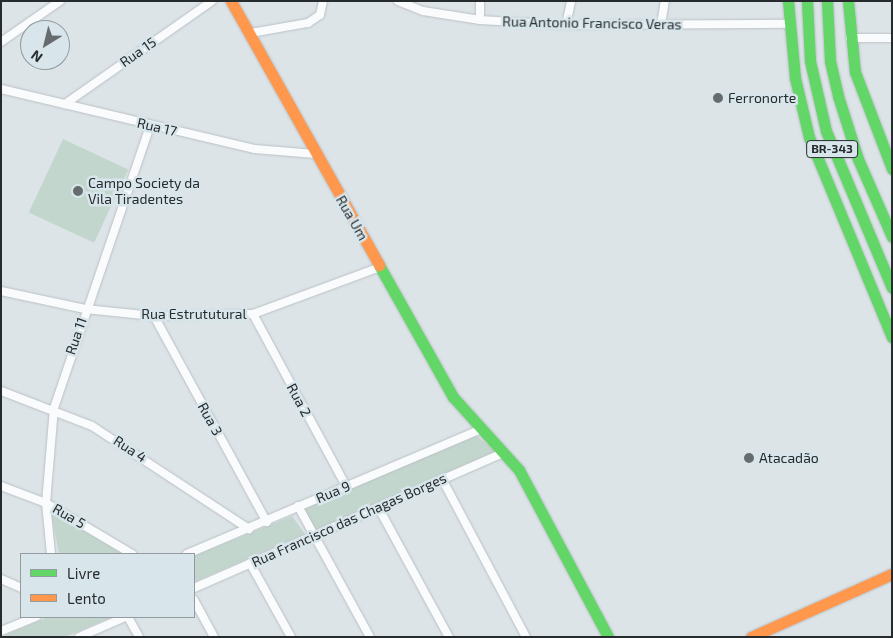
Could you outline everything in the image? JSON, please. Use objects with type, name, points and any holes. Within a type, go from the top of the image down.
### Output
[{"type":"main road","name":"Rua Um","points":[[231,1],[251,33],[315,154],[453,397],[479,430],[504,452],[519,470],[608,637]]},
{"type":"main road","points":[[788,1],[794,78],[809,137],[892,337]]},
{"type":"main road","name":"BR-343","points":[[807,1],[810,61],[826,131],[892,288]]},
{"type":"main road","name":"BR-343","points":[[827,1],[830,61],[838,96],[858,159],[892,237]]},
{"type":"main road","points":[[848,1],[850,38],[856,72],[886,146],[892,169]]},
{"type":"main road","points":[[750,637],[767,634],[892,574]]},
{"type":"street","points":[[1,42],[60,1]]},
{"type":"street","name":"Rua 15","points":[[65,104],[212,1]]},
{"type":"street","points":[[251,33],[308,24],[320,15],[323,1]]},
{"type":"street","name":"Rua Antonio Francisco Veras","points":[[398,1],[423,11],[480,20],[566,25],[789,24]]},
{"type":"street","points":[[480,1],[480,20]]},
{"type":"street","points":[[566,25],[570,1]]},
{"type":"street","points":[[661,25],[665,1]]},
{"type":"street","points":[[850,38],[892,38]]},
{"type":"street","name":"Rua 17","points":[[1,89],[150,126],[255,149],[315,154]]},
{"type":"street","name":"Rua 11","points":[[51,553],[46,503],[54,408],[85,309],[150,126]]},
{"type":"street","name":"Rua Estrututural","points":[[1,292],[85,309],[154,316],[253,314],[380,267]]},
{"type":"street","name":"Rua 2","points":[[253,314],[346,486]]},
{"type":"street","name":"Rua 3","points":[[154,316],[267,522]]},
{"type":"street","name":"Rua 4","points":[[1,391],[54,408],[132,449],[249,528]]},
{"type":"street","name":"Rua 9","points":[[189,553],[267,522],[298,506],[479,430]]},
{"type":"street","name":"Rua Francisco das Chagas Borges","points":[[195,588],[504,452]]},
{"type":"street","points":[[442,479],[526,637]]},
{"type":"street","name":"Rua 5","points":[[1,486],[46,503],[130,553]]},
{"type":"street","points":[[298,506],[370,637]]},
{"type":"street","points":[[378,507],[450,637]]},
{"type":"street","points":[[250,563],[291,637]]},
{"type":"street","points":[[1,579],[20,588]]},
{"type":"street","points":[[195,602],[214,637]]},
{"type":"street","points":[[1,631],[34,618]]},
{"type":"street","points":[[79,637],[125,618]]},
{"type":"street","points":[[128,618],[139,637]]},
{"type":"green space","name":"Campo Society da Vila Tiradentes","points":[[63,139],[128,169],[94,243],[29,212]]},
{"type":"green space","points":[[474,434],[496,451],[316,530],[303,507]]},
{"type":"green space","points":[[51,512],[121,553],[59,553]]},
{"type":"green space","points":[[292,516],[305,534],[195,582],[195,556]]},
{"type":"green space","points":[[46,618],[110,618],[65,637],[1,637]]},
{"type":"traffic: fast","points":[[788,1],[795,78],[809,137],[892,337]]},
{"type":"traffic: fast","points":[[807,1],[810,61],[826,131],[892,288]]},
{"type":"traffic: fast","points":[[827,1],[830,61],[838,96],[858,159],[892,237]]},
{"type":"traffic: fast","points":[[848,1],[855,72],[892,169]]},
{"type":"traffic: fast","points":[[379,265],[453,397],[519,470],[608,637]]},
{"type":"traffic: slow","points":[[231,1],[379,265]]},
{"type":"traffic: slow","points":[[751,637],[892,574]]},
{"type":"place","name":"Ferronorte","points":[[718,98]]},
{"type":"place","name":"Campo Society da Vila Tiradentes","points":[[78,191]]},
{"type":"place","name":"Atacadão","points":[[749,458]]}]
